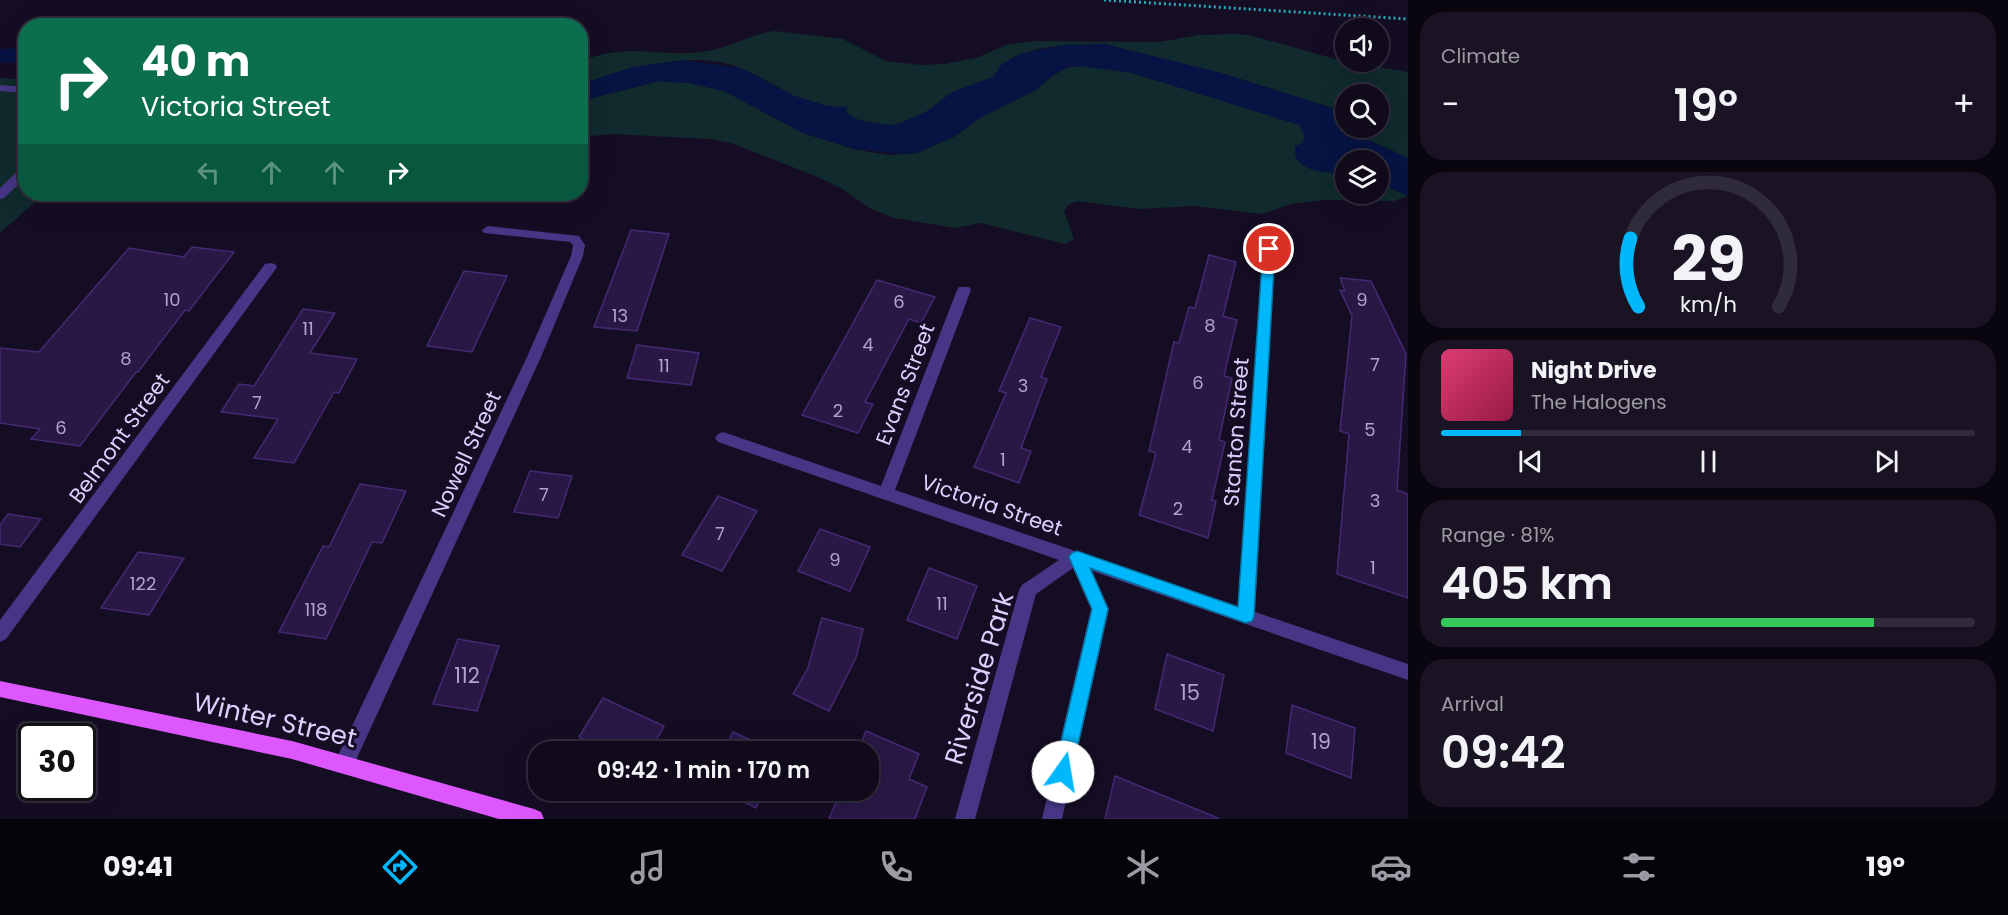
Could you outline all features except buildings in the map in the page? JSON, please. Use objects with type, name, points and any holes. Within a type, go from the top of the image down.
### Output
[{"type":"main road","name":"Winter Street","points":[[0,689],[166,722],[344,764],[534,819]]},
{"type":"street","points":[[0,88],[18,89]]},
{"type":"street","points":[[0,195],[18,178]]},
{"type":"street","name":"Nowell Street","points":[[344,764],[534,357],[577,256],[579,245],[574,239],[489,230]]},
{"type":"street","name":"Stanton Street","points":[[1246,616],[1269,249]]},
{"type":"street","name":"Belmont Street","points":[[0,634],[270,267]]},
{"type":"street","name":"Evans Street","points":[[886,493],[964,290]]},
{"type":"street","name":"Victoria Street","points":[[723,438],[1077,557],[1408,672]]},
{"type":"street","points":[[1052,819],[1100,609],[1077,557]]},
{"type":"street","name":"Riverside Park","points":[[964,819],[1028,591],[1077,557]]},
{"type":"path","points":[[1104,0],[1408,19]]},
{"type":"green space","points":[[775,31],[843,39],[886,61],[921,65],[944,64],[976,58],[1006,45],[1034,41],[1159,42],[1199,35],[1249,35],[1335,59],[1335,72],[1389,72],[1389,69],[1408,72],[1408,158],[1365,138],[1389,138],[1389,84],[1335,84],[1335,111],[1221,73],[1104,44],[1064,45],[1037,49],[1013,57],[993,77],[975,84],[915,135],[791,102],[791,94],[748,72],[723,63],[682,60],[640,67],[588,82],[588,59],[597,56],[629,51],[691,53],[725,47]]},
{"type":"green space","points":[[1081,66],[1138,69],[1314,127],[1336,150],[1335,200],[1291,204],[1262,214],[1194,206],[1138,209],[1077,201],[1068,205],[1064,211],[1074,239],[1065,244],[981,223],[955,228],[894,218],[869,208],[844,190],[818,177],[731,143],[710,139],[611,134],[588,136],[588,99],[659,81],[689,83],[724,91],[803,133],[854,149],[888,155],[917,153],[955,136],[983,116],[1034,91],[1055,74],[1067,68]]},
{"type":"green space","points":[[0,78],[18,79],[18,201],[36,201],[0,233]]},
{"type":"green space","points":[[1389,187],[1408,196],[1389,201]]},
{"type":"shaded area","points":[[1104,44],[1221,73],[1332,108],[1335,111],[1335,138],[1365,138],[1408,158],[1408,196],[1389,187],[1389,150],[1335,150],[1335,173],[1312,170],[1299,162],[1296,155],[1295,146],[1303,143],[1305,137],[1299,125],[1132,73],[1081,66],[1067,68],[1055,74],[1034,91],[983,116],[955,136],[917,153],[903,154],[854,149],[803,133],[724,91],[689,83],[659,81],[588,99],[588,82],[633,67],[683,60],[741,68],[792,95],[827,106],[848,107],[846,112],[853,118],[891,125],[927,111],[952,92],[993,77],[1002,64],[1023,53],[1064,45]]},
{"type":"shaded area","points":[[18,48],[18,63],[0,63],[0,49]]},
{"type":"route","points":[[1063,772],[1100,609],[1077,557],[1246,616],[1269,249]]}]
